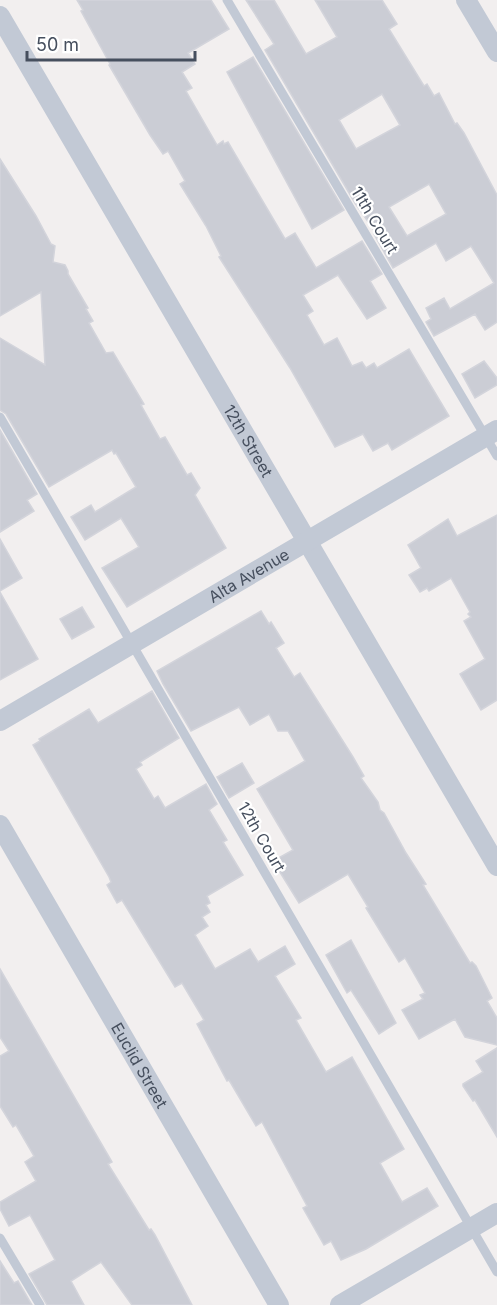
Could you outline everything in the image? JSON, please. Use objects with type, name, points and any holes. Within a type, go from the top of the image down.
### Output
[{"type":"street","points":[[466,0],[497,52]]},
{"type":"street","name":"12th Street","points":[[0,16],[497,866]]},
{"type":"street","name":"Alta Avenue","points":[[0,721],[491,434]]},
{"type":"street","name":"Euclid Street","points":[[0,825],[279,1305]]},
{"type":"street","points":[[340,1305],[497,1213]]},
{"type":"lane","name":"11th Court","points":[[227,0],[491,434],[497,456]]},
{"type":"lane","name":"12th Court","points":[[0,417],[497,1272]]},
{"type":"lane","points":[[0,1238],[40,1305]]},
{"type":"building","points":[[77,0],[211,0],[229,29],[188,53],[195,64],[182,72],[192,88],[186,91],[217,145],[223,141],[224,144],[228,142],[285,239],[295,233],[316,268],[362,241],[382,274],[370,281],[386,308],[367,319],[338,275],[303,295],[313,311],[307,315],[324,345],[337,338],[352,366],[362,362],[366,368],[374,363],[377,368],[409,349],[449,416],[392,450],[388,443],[373,451],[363,434],[335,447],[290,368],[219,257],[221,256],[206,226],[180,184],[185,181],[168,151],[163,154],[150,135],[109,65]]},
{"type":"building","points":[[246,0],[274,0],[306,54],[337,37],[315,0],[382,0],[397,24],[389,29],[424,86],[427,84],[434,96],[439,93],[455,124],[457,123],[464,133],[497,195],[497,322],[485,330],[475,314],[434,336],[426,322],[431,319],[426,308],[444,298],[450,309],[494,283],[471,246],[446,261],[436,243],[393,268],[374,234],[376,233],[355,203],[265,50],[274,44]],"holes":[[[382,94],[400,125],[356,149],[339,120]],[[429,184],[446,214],[407,236],[389,207]]]},
{"type":"building","points":[[253,57],[344,210],[312,229],[227,72]]},
{"type":"building","points":[[0,159],[51,244],[55,246],[53,262],[65,265],[88,308],[86,309],[93,321],[89,323],[106,353],[113,352],[144,404],[141,405],[160,439],[165,437],[187,475],[191,473],[200,488],[195,495],[226,548],[127,607],[102,568],[139,547],[121,518],[85,540],[71,517],[91,505],[95,512],[136,487],[116,453],[114,454],[112,450],[49,487],[6,414],[0,410],[0,338],[45,365],[41,292],[0,316]]},
{"type":"building","points":[[484,361],[497,378],[497,385],[475,398],[462,374]]},
{"type":"building","points":[[0,430],[37,494],[27,500],[34,511],[0,532]]},
{"type":"building","points":[[497,515],[497,700],[481,710],[460,674],[485,659],[464,621],[471,617],[468,614],[470,612],[451,578],[429,591],[427,588],[420,592],[409,575],[421,568],[408,545],[448,519],[457,536]]},
{"type":"building","points":[[0,539],[22,578],[0,591]]},
{"type":"building","points":[[0,592],[38,659],[0,680]]},
{"type":"building","points":[[82,607],[94,627],[72,639],[60,619]]},
{"type":"building","points":[[261,611],[284,643],[276,648],[294,677],[300,673],[353,757],[364,776],[361,778],[378,802],[380,810],[384,813],[426,884],[423,885],[470,963],[476,966],[492,998],[487,1001],[497,1018],[497,1045],[465,1037],[455,1019],[419,1039],[402,1010],[423,999],[420,995],[425,993],[405,958],[399,962],[348,874],[299,903],[273,861],[293,850],[257,789],[305,761],[288,731],[278,731],[269,714],[250,725],[239,707],[191,731],[163,684],[157,671]]},
{"type":"building","points":[[152,691],[179,738],[140,762],[142,765],[136,769],[154,799],[158,796],[165,808],[206,784],[217,804],[209,810],[227,840],[223,842],[243,875],[207,896],[210,903],[206,905],[210,912],[202,917],[208,926],[195,935],[215,969],[250,949],[258,962],[285,946],[295,964],[275,976],[301,1018],[296,1020],[326,1072],[352,1057],[404,1149],[380,1163],[402,1202],[427,1188],[438,1206],[366,1249],[341,1260],[331,1241],[324,1245],[303,1208],[307,1206],[262,1122],[256,1126],[229,1080],[227,1081],[197,1024],[204,1020],[182,983],[175,987],[122,900],[117,903],[107,885],[111,882],[109,877],[33,745],[40,741],[39,739],[89,709],[98,723]]},
{"type":"building","points":[[242,763],[254,783],[229,798],[217,777]]},
{"type":"building","points":[[351,940],[396,1023],[379,1034],[351,990],[347,993],[326,955]]},
{"type":"building","points":[[0,969],[112,1162],[108,1164],[149,1230],[151,1229],[155,1235],[192,1305],[132,1305],[101,1262],[71,1281],[84,1305],[47,1305],[29,1274],[55,1260],[30,1215],[9,1226],[0,1209],[0,1202],[36,1181],[25,1162],[34,1156],[16,1125],[13,1127],[0,1106],[0,1056],[9,1051],[0,1037]]},
{"type":"building","points":[[497,1048],[497,1137],[463,1084],[483,1072],[476,1061]]},
{"type":"building","points":[[0,1261],[14,1283],[18,1281],[32,1305],[0,1305]]}]
